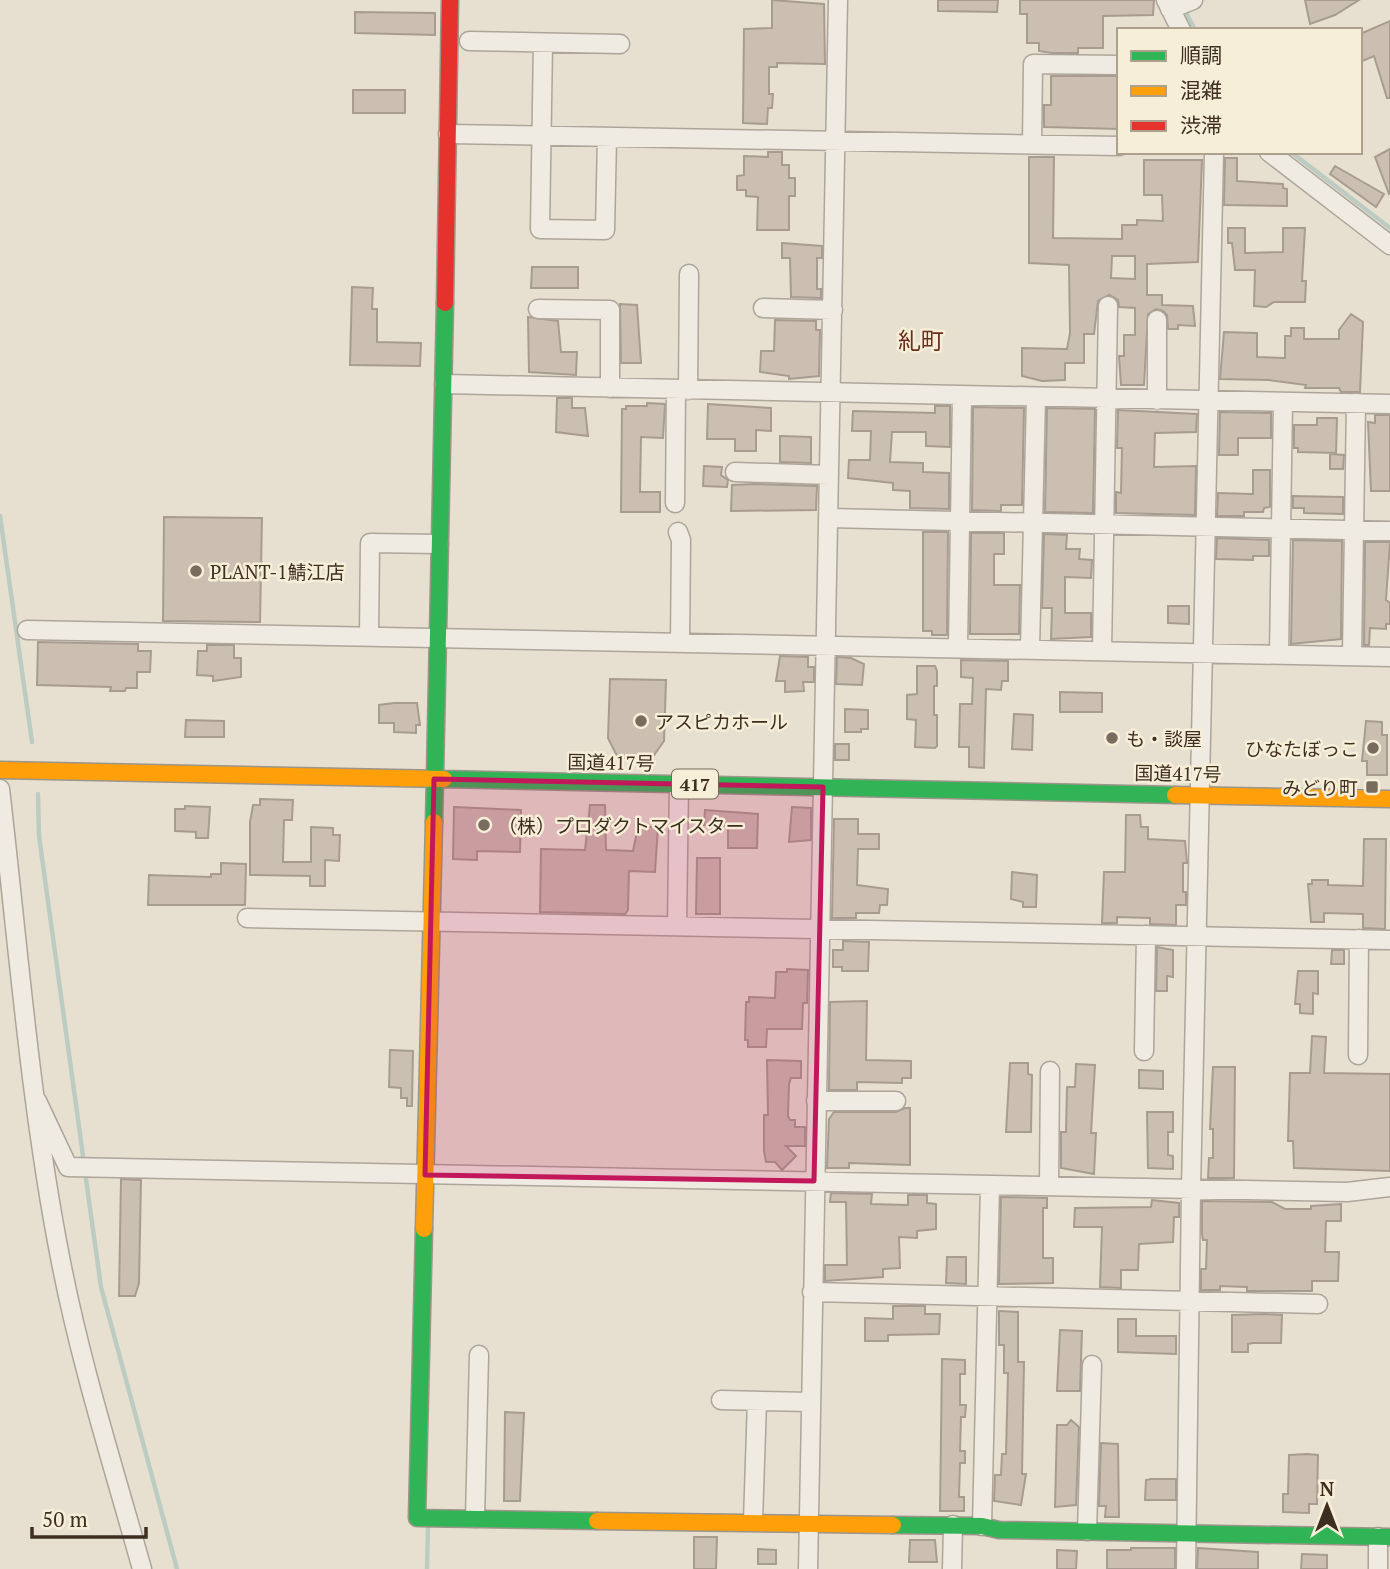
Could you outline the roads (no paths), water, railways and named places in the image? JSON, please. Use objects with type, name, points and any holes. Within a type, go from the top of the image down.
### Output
[{"type":"main road","points":[[450,0],[418,1518],[808,1522],[982,1526],[999,1530],[1384,1537]]},
{"type":"main road","name":"国道417号","points":[[0,770],[1390,799]]},
{"type":"street","points":[[808,1569],[838,0]]},
{"type":"street","points":[[1179,3],[1181,28]]},
{"type":"street","points":[[470,41],[620,44]]},
{"type":"street","points":[[543,43],[540,229],[605,229],[607,137]]},
{"type":"street","points":[[1032,144],[1033,64],[1117,65]]},
{"type":"street","points":[[449,134],[1117,146]]},
{"type":"street","points":[[1186,1569],[1191,1189],[1214,154]]},
{"type":"street","points":[[1272,154],[1390,245]]},
{"type":"street","points":[[675,503],[689,274]]},
{"type":"street","points":[[1102,651],[1108,306]]},
{"type":"street","points":[[763,308],[833,310]]},
{"type":"street","points":[[538,309],[610,310],[610,388]]},
{"type":"street","points":[[1157,320],[1157,400]]},
{"type":"street","points":[[444,384],[1390,404]]},
{"type":"street","points":[[958,648],[962,396]]},
{"type":"street","points":[[1030,649],[1036,397]]},
{"type":"street","points":[[1279,654],[1283,402]]},
{"type":"street","points":[[1352,656],[1356,403]]},
{"type":"street","points":[[735,472],[829,475]]},
{"type":"street","points":[[829,518],[1390,531]]},
{"type":"street","points":[[678,532],[681,540],[680,643]]},
{"type":"street","points":[[369,636],[370,543],[439,544]]},
{"type":"street","points":[[27,630],[1390,657]]},
{"type":"street","points":[[677,925],[679,784]]},
{"type":"street","points":[[0,789],[37,1101],[59,1254],[75,1331],[142,1569]]},
{"type":"street","points":[[247,918],[1390,940]]},
{"type":"street","points":[[1144,1051],[1146,935]]},
{"type":"street","points":[[1358,1055],[1359,939]]},
{"type":"street","points":[[1049,1186],[1050,1071]]},
{"type":"street","points":[[37,1101],[68,1167],[1347,1192],[1390,1187]]},
{"type":"street","points":[[816,1101],[896,1101]]},
{"type":"street","points":[[982,1526],[990,1185]]},
{"type":"street","points":[[812,1292],[1318,1304]]},
{"type":"street","points":[[475,1518],[479,1355]]},
{"type":"street","points":[[1087,1531],[1092,1365]]},
{"type":"street","points":[[721,1400],[810,1402]]},
{"type":"street","points":[[752,1521],[757,1401]]},
{"type":"street","points":[[952,1569],[953,1525]]},
{"type":"street","points":[[1378,1569],[1384,1537]]},
{"type":"waterway","points":[[1184,9],[1194,28]]},
{"type":"waterway","points":[[1294,154],[1390,228]]},
{"type":"waterway","points":[[0,516],[32,742]]},
{"type":"waterway","points":[[38,794],[39,836],[84,1163]]},
{"type":"waterway","points":[[85,1172],[101,1287],[177,1569]]},
{"type":"waterway","points":[[427,1569],[428,1524]]},
{"type":"place","name":"PLANT-1鯖江店","points":[[196,571]]},
{"type":"place","name":"アスピカホール","points":[[641,721]]},
{"type":"place","name":"も・談屋","points":[[1112,738]]},
{"type":"place","name":"ひなたぼっこ","points":[[1373,748]]},
{"type":"place","name":"みどり町","points":[[1372,787]]},
{"type":"place","name":"（株）プロダクトマイスター","points":[[484,825]]},
{"type":"district","name":"糺町","points":[[921,340]]}]
